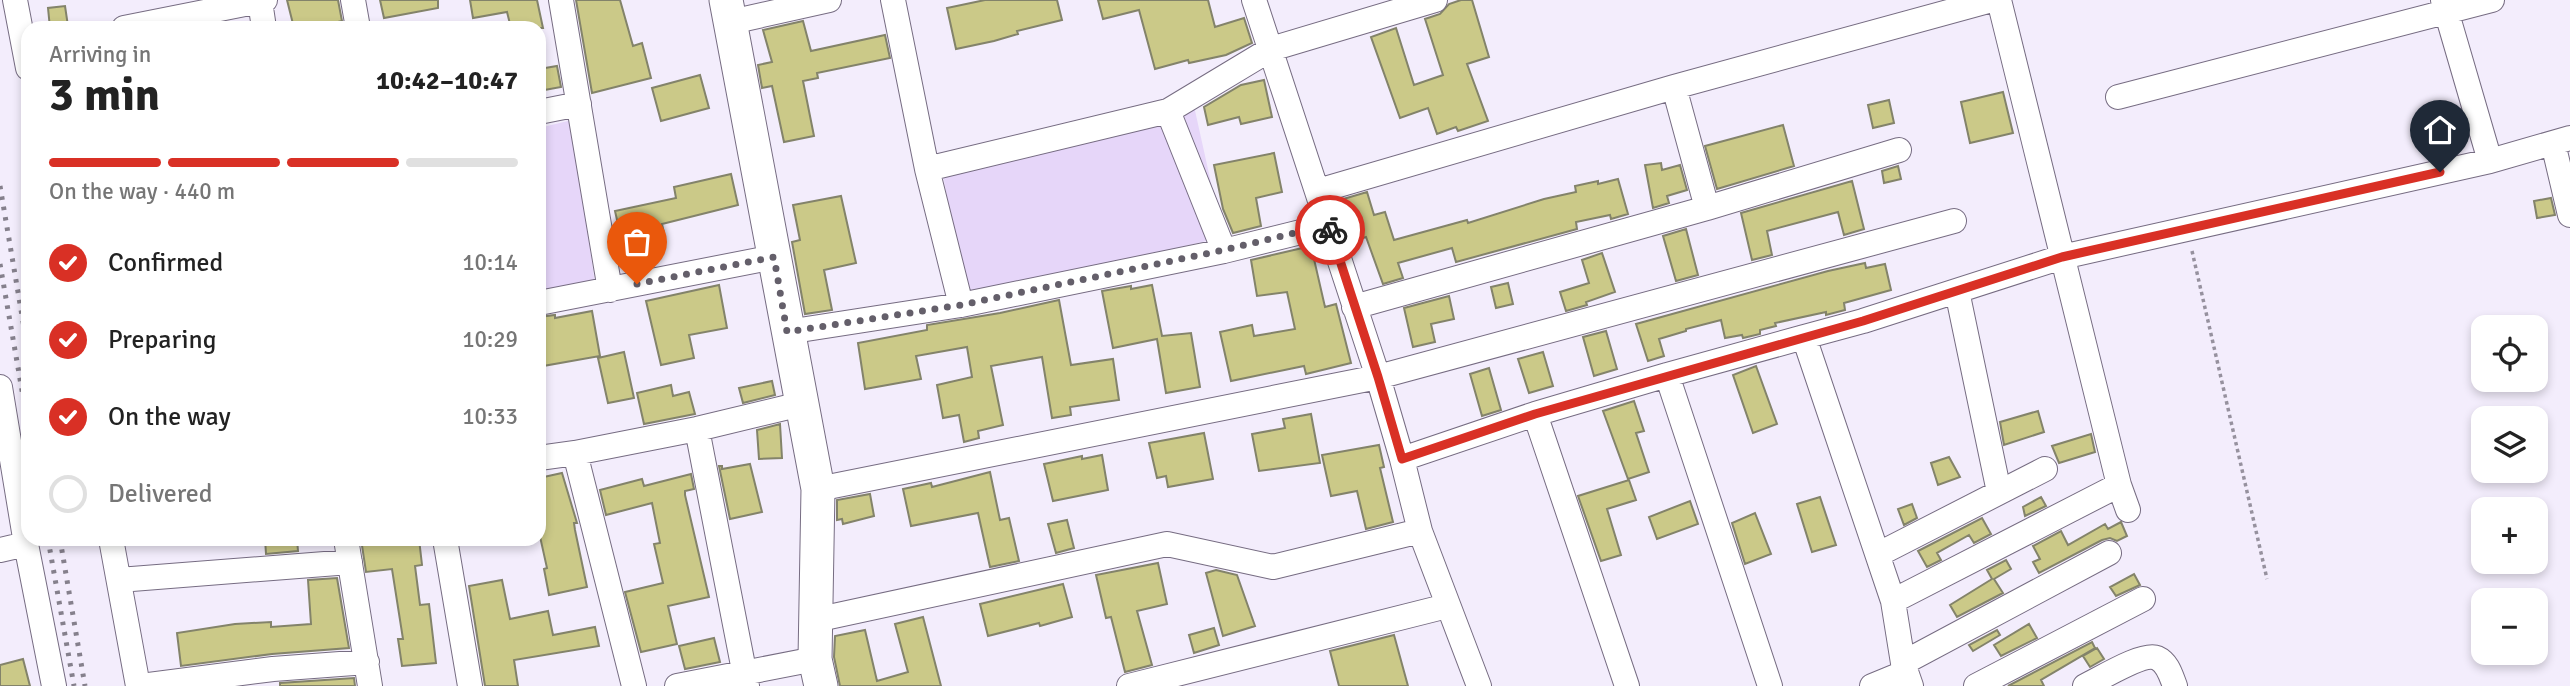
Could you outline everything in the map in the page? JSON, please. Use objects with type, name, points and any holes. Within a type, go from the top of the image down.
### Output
[{"type":"street","points":[[15,0],[21,27]]},
{"type":"street","points":[[353,0],[357,21]]},
{"type":"street","points":[[561,0],[610,290]]},
{"type":"street","points":[[677,686],[818,672],[815,620],[818,489],[729,11],[829,0]]},
{"type":"street","points":[[893,0],[927,169],[961,305]]},
{"type":"street","points":[[1254,0],[1378,377],[1420,531],[1479,686]]},
{"type":"street","points":[[927,169],[1168,111],[1271,49],[1435,0]]},
{"type":"street","points":[[1318,191],[1992,0]]},
{"type":"street","points":[[1999,0],[2119,485],[2128,510]]},
{"type":"street","points":[[2118,97],[2445,6],[2492,0]]},
{"type":"street","points":[[153,21],[225,4],[262,1],[263,21]]},
{"type":"street","points":[[2445,6],[2490,160]]},
{"type":"street","points":[[1674,88],[1707,208]]},
{"type":"street","points":[[546,110],[579,104]]},
{"type":"street","points":[[1168,111],[1224,250]]},
{"type":"street","points":[[1402,459],[1535,414],[1863,321],[2062,257],[2490,160],[2562,141],[2570,215]]},
{"type":"street","points":[[1354,307],[1707,208],[1899,149]]},
{"type":"street","points":[[818,489],[1378,377],[1954,221]]},
{"type":"street","points":[[787,332],[961,305],[1224,250],[1328,225]]},
{"type":"street","points":[[546,302],[774,257]]},
{"type":"street","points":[[1957,291],[1999,492]]},
{"type":"street","points":[[1804,337],[1879,554],[1893,601],[1907,674]]},
{"type":"street","points":[[1667,375],[1770,686]]},
{"type":"street","points":[[0,387],[3,424],[21,518]]},
{"type":"street","points":[[546,456],[697,429],[801,404]]},
{"type":"street","points":[[1535,414],[1627,686]]},
{"type":"street","points":[[697,429],[746,680]]},
{"type":"street","points":[[575,453],[634,686]]},
{"type":"street","points":[[1879,554],[2045,469]]},
{"type":"street","points":[[1893,601],[2119,485]]},
{"type":"street","points":[[815,620],[1167,544],[1273,567],[1420,531]]},
{"type":"street","points":[[0,550],[21,545]]},
{"type":"street","points":[[26,546],[54,686]]},
{"type":"street","points":[[112,546],[139,686],[369,674],[348,551],[119,580]]},
{"type":"street","points":[[446,546],[470,686]]},
{"type":"street","points":[[1872,686],[1907,674],[2109,553]]},
{"type":"street","points":[[1976,686],[2143,600]]},
{"type":"street","points":[[1129,686],[1447,606]]},
{"type":"street","points":[[2085,686],[2146,657],[2158,659],[2167,667],[2175,686]]},
{"type":"path","points":[[2187,228],[2267,579]]},
{"type":"shaded area","points":[[1194,106],[1223,237],[965,298],[942,169]]},
{"type":"shaded area","points":[[572,120],[595,284],[546,295],[546,126]]},
{"type":"building","points":[[287,0],[338,0],[342,21],[292,21]]},
{"type":"building","points":[[380,0],[438,0],[438,8],[384,18]]},
{"type":"building","points":[[470,0],[537,0],[542,21],[509,21],[507,12],[473,18]]},
{"type":"building","points":[[576,0],[620,0],[633,46],[642,43],[651,78],[592,93]]},
{"type":"building","points":[[985,0],[1057,0],[1062,20],[1017,31],[1018,34],[994,41],[956,49],[947,8]]},
{"type":"building","points":[[1098,0],[1208,0],[1215,27],[1244,18],[1252,43],[1226,55],[1189,63],[1188,60],[1155,69],[1139,10],[1103,19]]},
{"type":"building","points":[[1472,0],[1489,57],[1467,64],[1488,121],[1458,131],[1456,127],[1437,134],[1428,108],[1400,118],[1371,37],[1396,28],[1414,85],[1443,75],[1425,19],[1440,14],[1449,4]]},
{"type":"building","points":[[65,6],[67,21],[49,21],[48,8]]},
{"type":"building","points":[[803,21],[811,51],[885,35],[890,58],[817,73],[818,78],[803,81],[814,136],[784,142],[772,86],[762,88],[758,65],[772,62],[763,30]]},
{"type":"building","points":[[557,66],[561,87],[546,90],[546,68]]},
{"type":"building","points":[[700,75],[709,108],[661,121],[652,88]]},
{"type":"building","points":[[1264,80],[1272,117],[1241,124],[1239,117],[1208,125],[1204,107],[1241,85]]},
{"type":"building","points":[[2003,92],[2013,133],[1970,143],[1961,102]]},
{"type":"building","points":[[1889,100],[1894,123],[1873,128],[1868,105]]},
{"type":"building","points":[[1783,125],[1794,166],[1717,189],[1705,146]]},
{"type":"building","points":[[1274,153],[1282,192],[1256,198],[1261,226],[1233,233],[1223,209],[1214,165]]},
{"type":"building","points":[[1661,163],[1662,170],[1680,165],[1687,190],[1667,196],[1669,203],[1653,208],[1645,165]]},
{"type":"building","points":[[1898,166],[1901,179],[1884,183],[1882,171]]},
{"type":"building","points":[[731,174],[738,205],[662,224],[664,233],[622,242],[615,211],[676,198],[674,187]]},
{"type":"building","points":[[1618,179],[1628,214],[1611,219],[1610,215],[1576,222],[1577,229],[1456,262],[1452,248],[1398,263],[1403,278],[1383,284],[1366,237],[1354,241],[1340,200],[1367,192],[1374,215],[1385,212],[1394,240],[1467,220],[1468,223],[1544,199],[1576,192],[1575,186]]},
{"type":"building","points":[[1852,181],[1864,229],[1844,235],[1838,212],[1767,231],[1772,255],[1752,260],[1741,213]]},
{"type":"building","points":[[841,196],[856,263],[824,270],[832,310],[805,314],[792,242],[800,240],[793,205]]},
{"type":"building","points":[[2551,198],[2555,215],[2537,218],[2534,201]]},
{"type":"building","points":[[1686,229],[1698,275],[1676,281],[1663,236]]},
{"type":"building","points":[[1311,246],[1325,307],[1336,304],[1351,363],[1306,374],[1304,366],[1231,381],[1220,332],[1252,325],[1254,336],[1295,329],[1287,292],[1257,296],[1251,260]]},
{"type":"building","points":[[1602,253],[1615,292],[1566,311],[1560,292],[1589,283],[1582,260]]},
{"type":"building","points":[[1865,263],[1866,268],[1885,264],[1891,290],[1844,303],[1845,310],[1775,323],[1776,326],[1760,330],[1760,334],[1743,338],[1742,335],[1725,338],[1721,320],[1686,329],[1659,339],[1664,356],[1648,361],[1636,324]]},
{"type":"building","points":[[1508,283],[1513,304],[1496,308],[1491,287]]},
{"type":"building","points":[[719,285],[727,328],[689,335],[694,358],[661,365],[646,301]]},
{"type":"building","points":[[1152,285],[1162,336],[1191,333],[1200,387],[1166,393],[1157,339],[1113,348],[1102,291]]},
{"type":"building","points":[[1449,296],[1454,319],[1431,324],[1435,342],[1413,347],[1404,308]]},
{"type":"building","points":[[1059,300],[1071,365],[1113,359],[1119,400],[1070,407],[1071,415],[1052,418],[1042,357],[991,366],[1003,425],[978,431],[979,438],[964,442],[959,415],[943,418],[937,385],[972,377],[967,347],[916,356],[921,379],[865,389],[858,343],[927,330],[927,325]]},
{"type":"building","points":[[592,311],[600,356],[546,365],[546,316],[555,315],[555,318]]},
{"type":"building","points":[[1606,331],[1617,369],[1594,376],[1583,337]]},
{"type":"building","points":[[624,352],[634,398],[608,403],[598,358]]},
{"type":"building","points":[[1543,352],[1553,386],[1529,393],[1518,359]]},
{"type":"building","points":[[1756,366],[1777,424],[1753,433],[1733,375]]},
{"type":"building","points":[[1489,368],[1501,410],[1482,416],[1470,374]]},
{"type":"building","points":[[772,381],[775,395],[743,403],[739,388]]},
{"type":"building","points":[[671,385],[673,396],[689,392],[695,414],[644,424],[637,393]]},
{"type":"building","points":[[1634,401],[1644,431],[1636,433],[1649,472],[1628,479],[1603,411]]},
{"type":"building","points":[[2038,411],[2044,432],[2004,445],[2000,422]]},
{"type":"building","points":[[1311,414],[1320,463],[1259,471],[1252,434],[1285,428],[1283,419]]},
{"type":"building","points":[[780,424],[782,458],[759,459],[757,430]]},
{"type":"building","points":[[1204,433],[1213,479],[1168,487],[1166,476],[1157,478],[1149,443]]},
{"type":"building","points":[[2091,434],[2095,452],[2059,463],[2052,446]]},
{"type":"building","points":[[1379,445],[1384,467],[1380,468],[1393,522],[1366,529],[1357,491],[1331,496],[1322,455]]},
{"type":"building","points":[[1102,455],[1108,490],[1053,501],[1044,464]]},
{"type":"building","points":[[1949,457],[1960,477],[1938,485],[1931,463]]},
{"type":"building","points":[[750,464],[762,512],[730,519],[719,466],[722,466],[722,469]]},
{"type":"building","points":[[990,472],[1000,520],[1009,518],[1019,561],[990,567],[978,513],[911,526],[903,489],[931,483],[932,487]]},
{"type":"building","points":[[562,473],[577,523],[574,523],[575,530],[587,587],[549,595],[542,546],[546,546],[546,476]]},
{"type":"building","points":[[691,474],[694,489],[685,491],[685,495],[709,597],[668,606],[677,644],[641,652],[625,592],[663,583],[654,544],[660,543],[652,503],[606,515],[600,490],[642,479],[644,486]]},
{"type":"building","points":[[1629,480],[1636,500],[1607,509],[1621,555],[1601,561],[1578,496]]},
{"type":"building","points":[[870,494],[874,516],[843,524],[842,519],[837,520],[837,500]]},
{"type":"building","points":[[1820,497],[1836,545],[1812,552],[1797,504]]},
{"type":"building","points":[[2041,497],[2046,506],[2025,516],[2023,507]]},
{"type":"building","points":[[1690,501],[1698,524],[1657,539],[1649,517]]},
{"type":"building","points":[[1912,504],[1917,518],[1904,525],[1898,509]]},
{"type":"building","points":[[1755,513],[1771,554],[1745,564],[1732,523]]},
{"type":"building","points":[[1982,518],[1991,534],[1974,543],[1969,535],[1937,553],[1941,560],[1927,567],[1918,551]]},
{"type":"building","points":[[1067,520],[1074,548],[1056,553],[1048,524]]},
{"type":"building","points":[[2121,522],[2127,536],[2117,541],[2110,538],[2102,540],[2039,573],[2033,562],[2040,559],[2033,546],[2061,531],[2068,545],[2105,524],[2108,529]]},
{"type":"building","points":[[265,546],[298,546],[298,551],[266,554]]},
{"type":"building","points":[[362,546],[420,546],[422,565],[415,566],[420,605],[429,604],[436,663],[402,666],[398,639],[403,639],[392,569],[366,572]]},
{"type":"building","points":[[2006,560],[2011,569],[1994,579],[2003,593],[1957,617],[1950,605],[1992,579],[1987,570]]},
{"type":"building","points":[[1158,563],[1167,604],[1137,611],[1152,665],[1125,672],[1111,617],[1106,618],[1096,575]]},
{"type":"building","points":[[1216,570],[1237,575],[1255,626],[1223,636],[1206,573]]},
{"type":"building","points":[[2134,574],[2140,585],[2116,596],[2110,587]]},
{"type":"building","points":[[337,578],[349,648],[272,654],[181,666],[177,633],[235,624],[271,622],[271,627],[311,624],[308,580]]},
{"type":"building","points":[[502,580],[510,619],[548,611],[553,635],[595,627],[599,646],[514,660],[518,686],[485,686],[469,586]]},
{"type":"building","points":[[1063,584],[1072,617],[988,636],[980,604]]},
{"type":"building","points":[[923,617],[941,686],[840,686],[834,657],[835,636],[865,630],[877,681],[908,672],[895,624]]},
{"type":"building","points":[[2029,624],[2037,638],[2001,656],[1994,645]]},
{"type":"building","points":[[1214,628],[1219,645],[1194,653],[1189,635]]},
{"type":"building","points":[[1997,630],[2000,635],[1973,651],[1969,645]]},
{"type":"building","points":[[1394,635],[1408,686],[1339,686],[1330,651]]},
{"type":"building","points":[[714,638],[720,662],[685,669],[679,646]]},
{"type":"building","points":[[2092,642],[2095,648],[2041,680],[2044,686],[2008,686]]},
{"type":"building","points":[[2097,648],[2104,659],[2090,667],[2083,656]]},
{"type":"building","points":[[23,659],[30,686],[0,686],[0,665]]},
{"type":"building","points":[[354,678],[355,686],[280,686],[280,683]]},
{"type":"railway","points":[[0,186],[21,310]]},
{"type":"railway","points":[[0,264],[21,385]]},
{"type":"railway","points":[[49,546],[74,686]]},
{"type":"railway","points":[[61,546],[85,686]]},
{"type":"way so far","points":[[637,284],[774,257],[787,332],[961,305],[1224,250],[1328,225],[1330,230]]},
{"type":"route","points":[[1330,230],[1402,459],[1535,414],[1863,321],[2062,257],[2440,172]]}]
